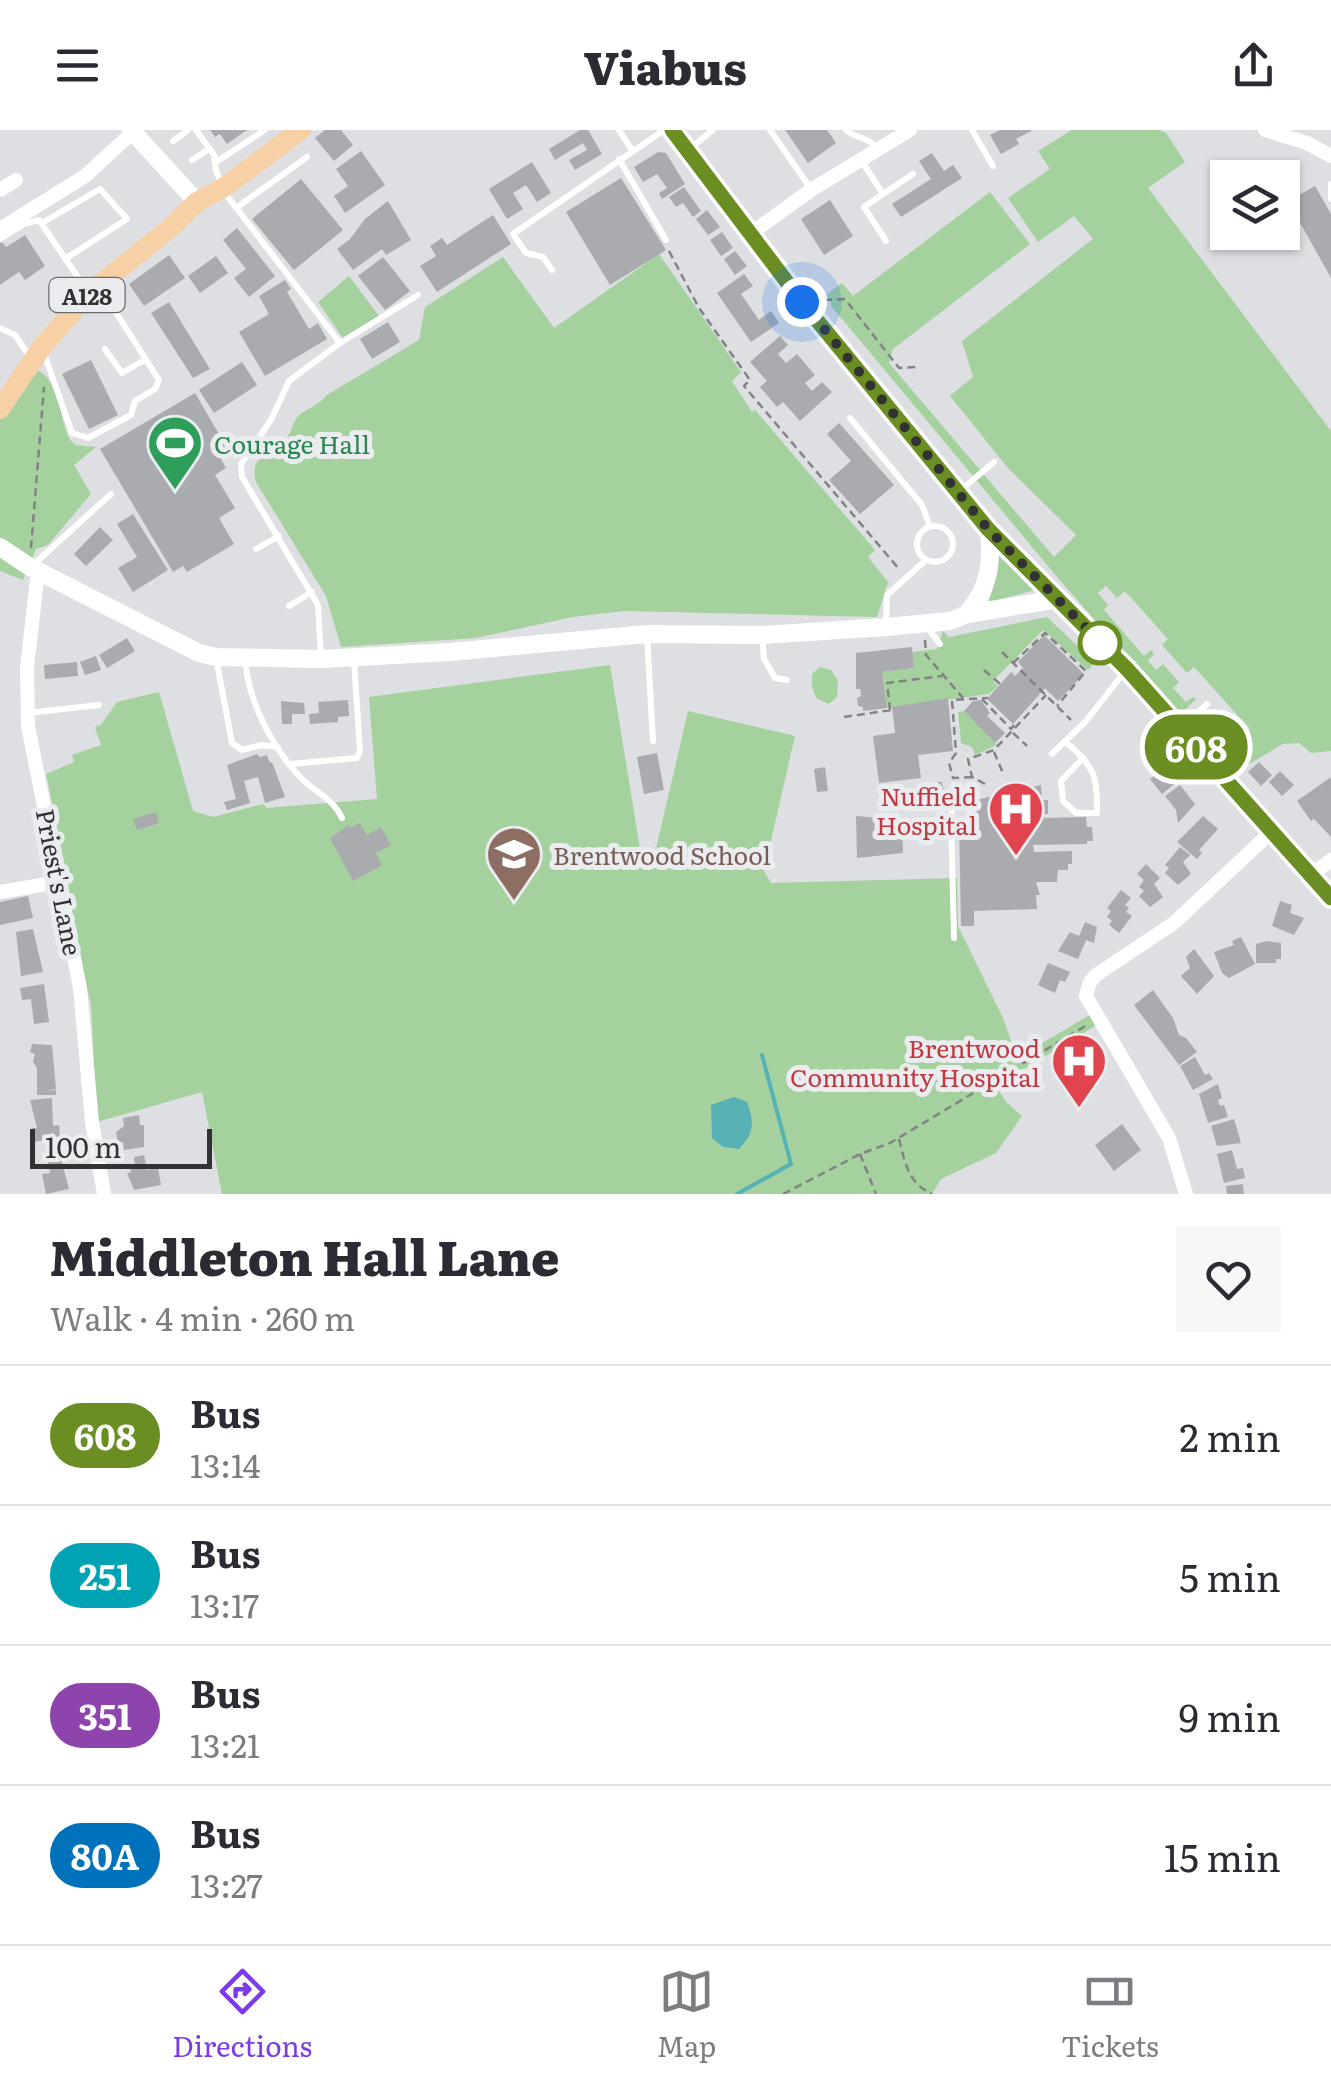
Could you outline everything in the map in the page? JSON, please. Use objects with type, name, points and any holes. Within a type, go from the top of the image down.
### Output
[{"type":"main road","name":"A128","points":[[0,409],[89,293],[197,202],[223,188],[301,130]]},
{"type":"main road","points":[[672,130],[802,302],[957,493],[1127,669],[1331,898]]},
{"type":"street","points":[[750,234],[811,190],[910,130]]},
{"type":"street","points":[[1265,130],[1307,143],[1331,156]]},
{"type":"street","points":[[0,229],[85,176],[132,131],[197,202]]},
{"type":"street","points":[[0,190],[16,180]]},
{"type":"street","points":[[966,614],[981,598],[989,576],[988,529]]},
{"type":"street","points":[[0,547],[34,569],[198,653],[216,657],[321,659],[647,634],[762,635],[886,627],[950,621],[966,614],[1058,599]]},
{"type":"street","name":"Priest's Lane","points":[[34,569],[26,713],[80,988],[92,1122],[104,1194]]},
{"type":"street","points":[[1186,1194],[1169,1138],[1086,996],[1096,975],[1174,923],[1271,832]]},
{"type":"street","points":[[1311,876],[1331,860]]},
{"type":"street","points":[[0,892],[58,882]]},
{"type":"lane","points":[[173,140],[188,130]]},
{"type":"lane","points":[[196,130],[209,148],[223,188],[236,208],[340,343]]},
{"type":"lane","points":[[216,162],[265,130]]},
{"type":"lane","points":[[619,130],[632,150]]},
{"type":"lane","points":[[552,270],[543,257],[526,253],[513,234],[664,130]]},
{"type":"lane","points":[[687,150],[713,130]]},
{"type":"lane","points":[[770,130],[811,190]]},
{"type":"lane","points":[[846,130],[868,138],[878,149]]},
{"type":"lane","points":[[972,130],[993,166]]},
{"type":"lane","points":[[192,160],[209,148]]},
{"type":"lane","points":[[236,208],[307,157]]},
{"type":"lane","points":[[619,159],[666,240]]},
{"type":"lane","points":[[860,159],[883,194]]},
{"type":"lane","points":[[886,241],[864,207],[913,174]]},
{"type":"lane","points":[[1331,184],[1331,198]]},
{"type":"lane","points":[[42,223],[100,189],[127,219],[65,259]]},
{"type":"lane","points":[[0,239],[36,219],[89,293]]},
{"type":"lane","points":[[321,659],[318,606],[242,477],[241,464],[271,420],[289,381],[340,343],[418,295]]},
{"type":"lane","points":[[0,328],[41,356],[72,433],[88,438],[130,416],[135,401],[160,384],[114,311]]},
{"type":"lane","points":[[105,350],[122,373],[146,360]]},
{"type":"lane","points":[[850,418],[922,505],[930,526]]},
{"type":"lane","points":[[957,493],[994,462]]},
{"type":"lane","points":[[34,569],[111,494]]},
{"type":"lane","points":[[930,526],[948,531],[952,544],[948,558],[926,560],[918,550],[922,531],[930,526]]},
{"type":"lane","points":[[256,549],[278,536]]},
{"type":"lane","points":[[886,627],[887,595],[926,560]]},
{"type":"lane","points":[[289,606],[312,592]]},
{"type":"lane","points":[[921,624],[940,644]]},
{"type":"lane","points":[[647,634],[653,741]]},
{"type":"lane","points":[[762,635],[764,659],[771,674],[787,680]]},
{"type":"lane","points":[[216,657],[232,743],[242,750],[278,746]]},
{"type":"lane","points":[[288,764],[358,758],[354,657]]},
{"type":"lane","points":[[245,658],[246,678],[264,722],[288,764],[336,805],[342,818]]},
{"type":"lane","points":[[1052,754],[1067,743],[1127,669]]},
{"type":"lane","points":[[1180,730],[1207,704]]},
{"type":"lane","points":[[26,713],[98,705]]},
{"type":"lane","points":[[1067,743],[1083,758],[1095,776],[1097,813],[1076,814],[1063,800],[1062,781],[1083,758]]},
{"type":"lane","points":[[954,938],[952,814],[963,798]]},
{"type":"path","points":[[666,240],[699,308],[750,380],[744,386],[906,576]]},
{"type":"path","points":[[802,302],[844,299],[899,368],[917,367]]},
{"type":"path","points":[[34,569],[41,356]]},
{"type":"path","points":[[921,624],[914,639],[924,638],[926,655],[964,699]]},
{"type":"path","points":[[1014,663],[1045,633],[1086,671],[1056,706]]},
{"type":"path","points":[[1002,652],[1080,728]]},
{"type":"path","points":[[1013,674],[1018,668]]},
{"type":"path","points":[[984,670],[1000,684]]},
{"type":"path","points":[[844,717],[891,710],[886,683],[944,676]]},
{"type":"path","points":[[972,777],[968,759],[994,750],[1046,695]]},
{"type":"path","points":[[984,784],[972,777],[953,778],[949,764],[956,753],[950,700],[988,698]]},
{"type":"path","points":[[980,699],[1011,729],[1014,725]]},
{"type":"path","points":[[995,723],[1000,718]]},
{"type":"path","points":[[1012,732],[1027,746]]},
{"type":"path","points":[[994,750],[1003,773]]},
{"type":"path","points":[[783,1194],[899,1137],[1097,1019]]},
{"type":"path","points":[[899,1137],[906,1168],[918,1187],[932,1194]]},
{"type":"path","points":[[860,1154],[876,1194]]},
{"type":"green space","points":[[1072,130],[1166,133],[1185,162],[1148,188],[1331,431],[1331,751],[1311,753],[1299,743],[1283,744],[1231,775],[1058,578],[832,307],[827,294],[842,283],[853,296],[990,192],[1030,244],[893,349],[889,363],[1054,557],[1076,535],[1008,468],[950,396],[973,377],[962,341],[1093,239],[1074,216],[1038,242],[1008,198],[1050,169],[1038,151]],"holes":[[[1106,586],[1117,598],[1125,591],[1168,639],[1162,645],[1187,673],[1194,667],[1250,729],[1244,735],[1247,739],[1228,749],[1208,726],[1214,721],[1207,713],[1194,724],[1184,711],[1196,699],[1186,702],[1173,688],[1179,682],[1163,664],[1156,670],[1148,661],[1154,654],[1151,650],[1144,656],[1104,610],[1108,605],[1098,593]]]},
{"type":"green space","points":[[659,254],[741,372],[732,381],[752,412],[755,410],[875,550],[868,557],[888,582],[877,617],[624,611],[573,617],[476,638],[341,647],[326,596],[256,482],[258,461],[285,441],[303,413],[419,340],[425,307],[503,257],[554,328]]},
{"type":"green space","points":[[349,276],[379,316],[343,338],[318,302]]},
{"type":"green space","points":[[28,368],[46,377],[52,386],[70,440],[76,445],[96,447],[74,465],[91,494],[48,545],[36,549],[23,580],[0,571],[0,409]]},
{"type":"green space","points":[[998,549],[1039,589],[989,602]]},
{"type":"green space","points":[[1047,617],[1095,663],[1088,670],[1043,630],[993,681],[998,686],[989,694],[887,708],[882,672],[914,668],[912,652],[937,649],[943,631],[949,637]]},
{"type":"green space","name":"Brentwood School","points":[[610,665],[640,849],[655,853],[688,711],[795,736],[764,871],[771,883],[957,878],[958,926],[1003,1018],[1017,1058],[1093,1013],[1100,1023],[996,1086],[1022,1116],[996,1153],[941,1179],[932,1194],[222,1194],[202,1092],[97,1122],[91,1005],[72,926],[68,880],[46,774],[74,762],[72,755],[101,745],[95,727],[101,725],[117,702],[159,692],[193,811],[213,817],[263,804],[267,808],[377,799],[369,697]]},
{"type":"green space","points":[[820,667],[831,670],[838,681],[837,697],[829,704],[817,699],[812,687],[812,674]]},
{"type":"green space","points":[[964,711],[997,745],[975,755],[972,747],[961,743],[958,712]]},
{"type":"water","points":[[734,1097],[747,1102],[752,1122],[739,1149],[723,1147],[712,1138],[711,1105]]},
{"type":"building","points":[[210,130],[247,130],[227,144],[220,134],[215,137]]},
{"type":"building","points":[[325,130],[341,130],[353,145],[334,161],[315,138]]},
{"type":"building","points":[[580,130],[588,130],[602,154],[575,170],[569,160],[587,150],[583,143],[555,160],[549,149]]},
{"type":"building","points":[[785,130],[827,130],[836,143],[808,163]]},
{"type":"building","points":[[1000,130],[1033,130],[1001,154],[990,135]]},
{"type":"building","points":[[361,151],[385,185],[345,213],[334,196],[348,186],[336,169]]},
{"type":"building","points":[[658,152],[666,153],[685,184],[662,199],[659,193],[667,188],[657,174],[643,182],[634,167]]},
{"type":"building","points":[[932,153],[944,171],[953,165],[962,178],[901,217],[892,204],[931,179],[919,161]]},
{"type":"building","points":[[532,162],[551,193],[537,202],[526,185],[513,193],[523,209],[507,219],[489,189]]},
{"type":"building","points":[[621,178],[666,250],[610,285],[566,212]]},
{"type":"building","points":[[301,179],[343,230],[294,270],[252,219]]},
{"type":"building","points":[[1315,186],[1331,214],[1331,278],[1300,222],[1300,194]]},
{"type":"building","points":[[684,187],[701,211],[693,217],[683,203],[676,207],[669,197]]},
{"type":"building","points":[[830,200],[853,236],[824,255],[801,219]]},
{"type":"building","points":[[388,201],[411,240],[386,255],[382,249],[353,270],[337,249]]},
{"type":"building","points":[[707,210],[720,227],[708,235],[696,219]]},
{"type":"building","points":[[493,215],[511,244],[437,292],[420,266],[436,256],[430,246],[442,238],[447,245]]},
{"type":"building","points":[[237,228],[275,276],[249,297],[234,278],[246,269],[223,240]]},
{"type":"building","points":[[722,232],[733,248],[721,256],[710,240]]},
{"type":"building","points":[[25,235],[45,266],[25,280],[19,272],[0,285],[0,243],[6,247]]},
{"type":"building","points":[[735,251],[747,266],[735,275],[724,259]]},
{"type":"building","points":[[169,255],[185,278],[144,306],[129,284]]},
{"type":"building","points":[[216,256],[228,273],[200,293],[188,276]]},
{"type":"building","points":[[383,257],[410,291],[385,310],[358,276]]},
{"type":"building","points":[[744,274],[753,286],[741,294],[759,320],[771,311],[779,323],[751,342],[717,293]]},
{"type":"building","points":[[285,280],[291,289],[287,292],[309,329],[318,323],[327,339],[265,376],[239,332],[269,314],[259,296]]},
{"type":"building","points":[[169,302],[210,369],[193,378],[151,313]]},
{"type":"building","points":[[388,322],[400,342],[372,359],[360,339]]},
{"type":"building","points":[[780,336],[788,345],[778,354],[786,363],[797,354],[815,375],[805,383],[812,391],[822,382],[832,392],[800,421],[783,402],[777,407],[760,387],[767,381],[750,362]]},
{"type":"building","points":[[91,360],[118,415],[89,429],[62,374]]},
{"type":"building","points":[[242,362],[257,385],[214,413],[199,390]]},
{"type":"building","name":"Courage Hall","points":[[195,393],[230,453],[221,459],[226,468],[215,475],[235,508],[219,518],[234,544],[187,572],[183,566],[173,572],[100,449]]},
{"type":"building","points":[[839,423],[894,485],[860,514],[829,480],[851,461],[827,434]]},
{"type":"building","points":[[133,514],[168,570],[133,592],[118,568],[137,557],[117,524]]},
{"type":"building","points":[[100,527],[113,540],[86,566],[74,554]]},
{"type":"building","points":[[1044,635],[1084,674],[1058,701],[1045,688],[1013,724],[987,699],[1011,672],[1015,676],[1023,668],[1018,662]]},
{"type":"building","points":[[127,638],[135,651],[107,668],[99,655]]},
{"type":"building","points":[[912,647],[914,668],[882,672],[887,708],[863,711],[857,698],[861,696],[860,689],[856,689],[856,653]]},
{"type":"building","points":[[96,656],[101,670],[85,675],[80,662]]},
{"type":"building","points":[[77,662],[78,676],[45,679],[44,665]]},
{"type":"building","points":[[948,698],[953,751],[918,755],[921,778],[879,783],[873,736],[895,733],[892,707]]},
{"type":"building","points":[[348,700],[349,716],[338,717],[338,722],[310,724],[309,714],[319,713],[318,702]]},
{"type":"building","points":[[981,700],[990,713],[987,716],[1005,733],[995,743],[964,711],[973,701]]},
{"type":"building","points":[[281,701],[304,703],[305,714],[292,714],[292,724],[282,724]]},
{"type":"building","points":[[657,753],[664,790],[644,794],[637,757]]},
{"type":"building","points":[[257,754],[267,755],[272,762],[285,797],[265,803],[258,777],[244,781],[250,803],[227,810],[224,802],[236,799],[227,765]]},
{"type":"building","points":[[1259,762],[1272,775],[1261,786],[1248,772]]},
{"type":"building","points":[[825,767],[828,791],[817,792],[814,769]]},
{"type":"building","points":[[1164,768],[1176,783],[1162,794],[1150,779]]},
{"type":"building","points":[[1280,771],[1294,785],[1282,796],[1269,782]]},
{"type":"building","points":[[1331,777],[1331,837],[1314,819],[1311,821],[1297,801]]},
{"type":"building","points":[[935,782],[948,788],[945,808],[929,808],[928,790],[936,789]]},
{"type":"building","name":"Nuffield Hospital","points":[[1041,785],[1042,800],[1048,800],[1048,814],[1042,814],[1043,818],[1086,817],[1093,841],[1033,845],[1034,852],[1072,851],[1072,864],[1068,864],[1068,870],[1058,870],[1057,882],[1036,882],[1040,895],[1036,895],[1037,909],[974,911],[974,926],[961,926],[959,820],[973,819],[972,801]]},
{"type":"building","points":[[1180,785],[1195,804],[1178,823],[1176,810],[1165,796]]},
{"type":"building","points":[[156,812],[159,823],[137,830],[133,819]]},
{"type":"building","points":[[856,816],[902,820],[903,853],[857,858]]},
{"type":"building","points":[[1203,816],[1218,829],[1199,850],[1202,853],[1197,859],[1177,842]]},
{"type":"building","points":[[360,823],[367,835],[381,827],[391,845],[376,853],[382,865],[353,881],[330,838],[349,825],[351,828]]},
{"type":"building","points":[[1180,847],[1190,855],[1183,862],[1191,874],[1178,885],[1165,873],[1169,868],[1165,865]]},
{"type":"building","points":[[1146,864],[1160,878],[1154,884],[1163,897],[1150,907],[1139,896],[1144,891],[1139,887],[1144,880],[1137,874]]},
{"type":"building","points":[[1121,890],[1131,898],[1125,905],[1132,916],[1119,933],[1109,925],[1112,921],[1107,917],[1111,911],[1107,908]]},
{"type":"building","points":[[28,896],[33,918],[0,925],[0,902]]},
{"type":"building","points":[[1280,901],[1292,905],[1290,913],[1304,918],[1294,935],[1272,926]]},
{"type":"building","points":[[1085,922],[1097,927],[1094,943],[1086,940],[1078,959],[1058,951],[1070,932],[1079,936]]},
{"type":"building","points":[[33,929],[43,972],[21,976],[16,932]]},
{"type":"building","points":[[1241,937],[1255,964],[1229,978],[1222,973],[1214,952],[1234,945],[1232,941]]},
{"type":"building","points":[[1281,943],[1281,959],[1276,959],[1276,963],[1256,963],[1256,944]]},
{"type":"building","points":[[1194,949],[1214,976],[1197,994],[1181,976],[1190,968],[1186,957]]},
{"type":"building","points":[[1048,963],[1070,972],[1065,982],[1060,980],[1055,993],[1038,985]]},
{"type":"building","points":[[44,984],[49,1022],[34,1024],[31,999],[22,1000],[20,988]]},
{"type":"building","points":[[1153,990],[1173,1018],[1179,1035],[1197,1052],[1179,1065],[1134,1005]]},
{"type":"building","points":[[32,1044],[52,1045],[56,1089],[46,1091],[56,1090],[56,1095],[37,1095]]},
{"type":"building","points":[[1195,1057],[1205,1075],[1209,1073],[1213,1079],[1193,1090],[1180,1066]]},
{"type":"building","points":[[1218,1084],[1222,1098],[1218,1100],[1228,1117],[1208,1123],[1199,1094]]},
{"type":"building","points":[[52,1098],[53,1126],[59,1125],[60,1137],[34,1142],[32,1128],[37,1128],[30,1100]]},
{"type":"building","points":[[139,1115],[140,1125],[144,1125],[144,1147],[124,1150],[116,1132],[124,1126],[123,1118]]},
{"type":"building","points":[[1234,1119],[1241,1143],[1217,1146],[1211,1126]]},
{"type":"building","points":[[1122,1124],[1141,1150],[1114,1171],[1095,1145]]},
{"type":"building","points":[[1232,1150],[1237,1169],[1243,1168],[1245,1178],[1224,1183],[1217,1154]]},
{"type":"building","points":[[60,1155],[69,1189],[46,1194],[42,1174],[50,1173],[47,1157]]},
{"type":"building","points":[[144,1155],[147,1170],[158,1168],[161,1185],[134,1190],[127,1173],[135,1165],[134,1157]]},
{"type":"building","points":[[1243,1184],[1244,1194],[1227,1194],[1226,1186]]},
{"type":"waterway","points":[[737,1194],[791,1164],[762,1055]]},
{"type":"bus line","name":"608","points":[[672,130],[802,302],[988,529],[1127,669],[1331,898]]},
{"type":"place","name":"Courage Hall","points":[[175,492]]},
{"type":"place","name":"Nuffield Hospital","points":[[1016,858]]},
{"type":"place","name":"Brentwood School","points":[[514,903]]},
{"type":"place","name":"Brentwood Community Hospital","points":[[1079,1110]]},
{"type":"route","points":[[802,302],[988,529],[1104,646],[1100,643]]}]
